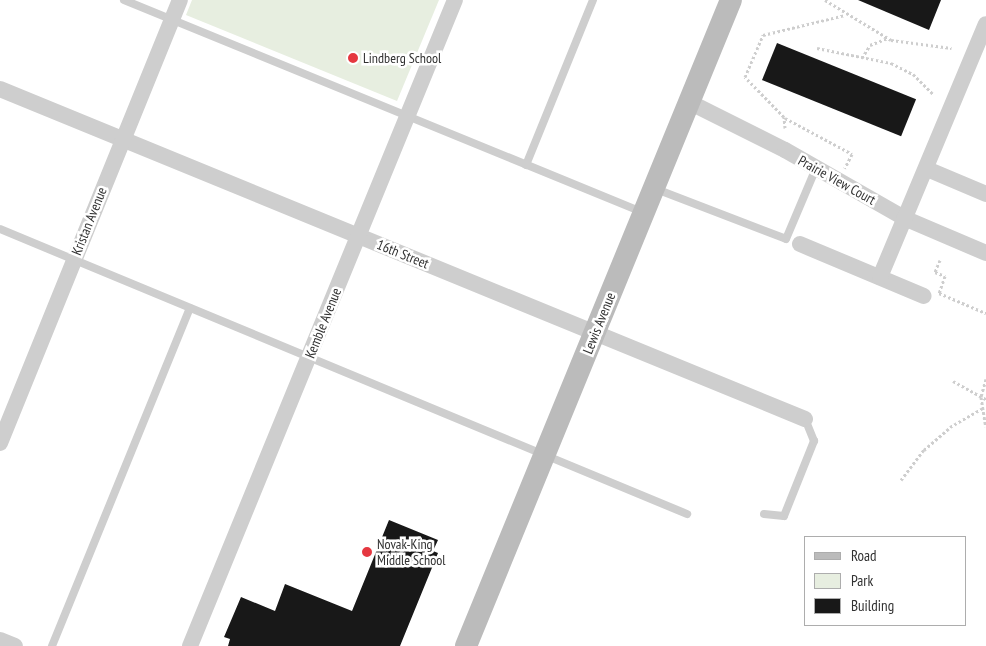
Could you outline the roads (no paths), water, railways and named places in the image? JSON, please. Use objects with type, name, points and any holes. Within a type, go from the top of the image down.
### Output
[{"type":"main road","name":"Lewis Avenue","points":[[466,646],[731,0]]},
{"type":"street","name":"Kristan Avenue","points":[[0,443],[180,0]]},
{"type":"street","name":"Kemble Avenue","points":[[190,646],[455,0]]},
{"type":"street","points":[[880,277],[904,218],[927,169],[986,24]]},
{"type":"street","name":"16th Street","points":[[0,89],[805,419]]},
{"type":"street","name":"Prairie View Court","points":[[689,102],[816,168],[904,218],[986,253]]},
{"type":"street","points":[[927,169],[986,194]]},
{"type":"street","points":[[800,244],[924,296]]},
{"type":"street","points":[[0,640],[15,646]]},
{"type":"lane","points":[[124,0],[644,213]]},
{"type":"lane","points":[[526,165],[592,0]]},
{"type":"lane","points":[[654,188],[786,240],[816,168]]},
{"type":"lane","points":[[0,229],[687,514]]},
{"type":"lane","points":[[52,646],[190,308]]},
{"type":"lane","points":[[764,514],[784,516],[814,440],[805,419]]},
{"type":"place","name":"Lindberg School","points":[[353,58]]},
{"type":"place","name":"Novak-King Middle School","points":[[367,552]]}]
